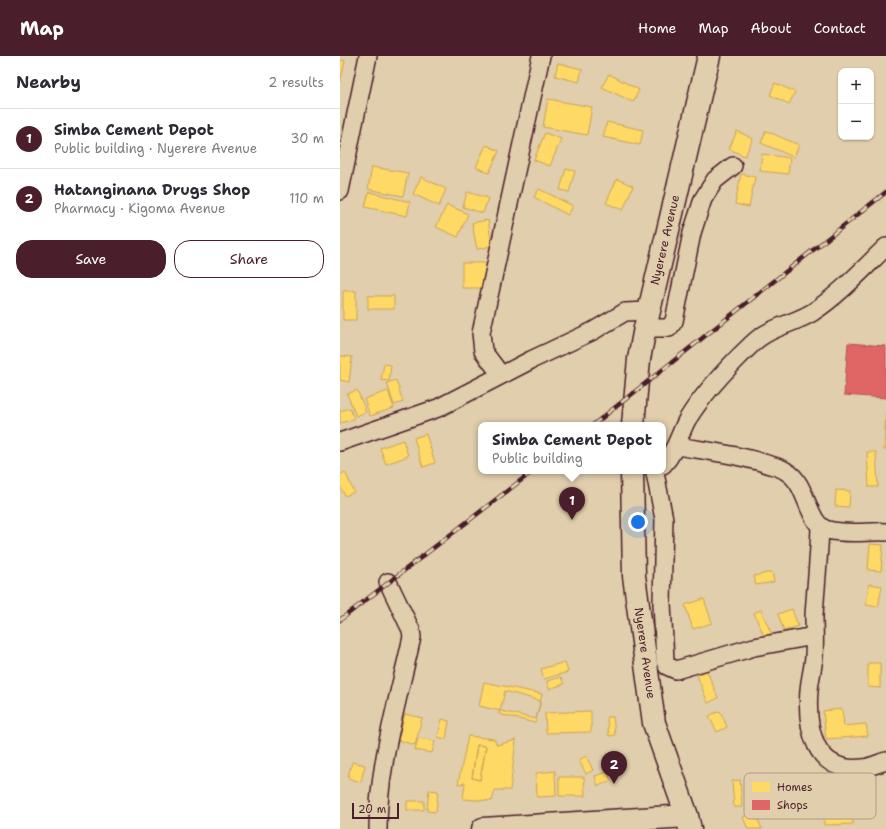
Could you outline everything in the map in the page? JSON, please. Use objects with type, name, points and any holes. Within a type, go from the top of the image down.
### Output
[{"type":"main road","name":"Nyerere Avenue","points":[[633,422],[639,359],[647,319],[709,56]]},
{"type":"main road","name":"Nyerere Avenue","points":[[632,476],[634,576],[654,723],[689,823]]},
{"type":"main road","points":[[483,829],[689,823]]},
{"type":"street","points":[[340,190],[368,56]]},
{"type":"street","points":[[501,375],[483,351],[481,333],[541,56]]},
{"type":"street","points":[[340,442],[438,408],[501,375],[573,341],[625,312],[669,328],[674,321],[676,314],[692,233],[703,198],[715,180],[733,166]]},
{"type":"street","points":[[666,460],[677,446],[686,421],[700,400],[751,345],[768,332],[797,321],[813,312],[835,296],[886,247]]},
{"type":"street","points":[[677,446],[742,456],[788,472],[800,485],[814,518],[820,527],[826,530],[838,532],[886,532]]},
{"type":"street","points":[[658,474],[664,519],[662,603],[665,660],[667,666],[676,670],[739,651],[814,636]]},
{"type":"street","points":[[820,527],[809,711],[813,740],[822,755],[835,765],[846,768],[864,768],[886,761]]},
{"type":"street","points":[[378,829],[378,810],[384,767],[412,637],[411,630],[388,582]]},
{"type":"building: Homes","points":[[340,60],[345,61],[340,82]]},
{"type":"building: Homes","points":[[558,63],[582,69],[579,82],[555,76]]},
{"type":"building: Homes","points":[[609,74],[639,90],[633,102],[602,87]]},
{"type":"building: Homes","points":[[775,83],[795,92],[789,104],[770,95]]},
{"type":"building: Homes","points":[[548,99],[592,107],[587,135],[543,127]]},
{"type":"building: Homes","points":[[607,122],[643,130],[640,145],[603,137]]},
{"type":"building: Homes","points":[[737,131],[753,139],[745,156],[729,149]]},
{"type":"building: Homes","points":[[766,131],[799,145],[794,157],[761,143]]},
{"type":"building: Homes","points":[[545,133],[561,139],[550,166],[534,160]]},
{"type":"building: Homes","points":[[486,145],[499,151],[489,173],[476,167]]},
{"type":"building: Homes","points":[[762,154],[790,158],[788,174],[760,171]]},
{"type":"building: Homes","points":[[372,167],[408,173],[403,196],[368,189]]},
{"type":"building: Homes","points":[[566,169],[575,171],[569,192],[560,190]]},
{"type":"building: Homes","points":[[741,174],[755,177],[749,207],[735,204]]},
{"type":"building: Homes","points":[[421,177],[446,189],[439,206],[413,194]]},
{"type":"building: Homes","points":[[617,179],[633,186],[623,210],[606,203]]},
{"type":"building: Homes","points":[[539,189],[573,206],[568,215],[534,197]]},
{"type":"building: Homes","points":[[369,192],[410,202],[407,216],[365,207]]},
{"type":"building: Homes","points":[[467,192],[488,198],[483,213],[463,207]]},
{"type":"building: Homes","points":[[447,205],[468,214],[458,237],[436,227]]},
{"type":"building: Homes","points":[[488,220],[492,246],[477,249],[472,223]]},
{"type":"building: Homes","points":[[462,263],[486,263],[486,288],[462,288]]},
{"type":"building: Homes","points":[[343,291],[356,291],[356,320],[343,320]]},
{"type":"building: Homes","points":[[368,296],[394,296],[394,309],[368,309]]},
{"type":"building: Homes","points":[[340,356],[352,357],[349,382],[340,380]]},
{"type":"building: Homes","points":[[384,364],[391,365],[389,381],[381,380]]},
{"type":"building: Homes","points":[[396,380],[403,402],[394,405],[387,383]]},
{"type":"building: Homes","points":[[357,390],[366,412],[356,416],[347,394]]},
{"type":"building: Homes","points":[[388,391],[394,408],[370,416],[364,399]]},
{"type":"building: Homes","points":[[350,408],[354,419],[340,423],[340,411]]},
{"type":"building: Homes","points":[[886,411],[886,450],[884,450]]},
{"type":"building: Homes","points":[[426,434],[435,463],[423,467],[414,438]]},
{"type":"building: Homes","points":[[403,440],[408,456],[386,464],[380,448]]},
{"type":"building: Homes","points":[[867,452],[876,452],[878,487],[869,487]]},
{"type":"building: Homes","points":[[345,472],[354,492],[345,496],[340,486],[340,475]]},
{"type":"building: Homes","points":[[836,490],[850,491],[849,507],[835,506]]},
{"type":"building: Homes","points":[[870,544],[883,545],[881,571],[868,570]]},
{"type":"building: Homes","points":[[772,572],[774,582],[756,585],[754,576]]},
{"type":"building: Homes","points":[[869,584],[882,586],[878,607],[866,605]]},
{"type":"building: Homes","points":[[704,599],[712,623],[693,629],[685,605]]},
{"type":"building: Homes","points":[[792,609],[798,626],[784,631],[778,614]]},
{"type":"building: Homes","points":[[761,610],[772,635],[765,638],[754,613]]},
{"type":"building: Homes","points":[[565,662],[568,672],[544,679],[541,669]]},
{"type":"building: Homes","points":[[868,663],[880,663],[880,688],[868,687]]},
{"type":"building: Homes","points":[[707,671],[718,698],[708,703],[697,675]]},
{"type":"building: Homes","points":[[561,677],[564,684],[549,689],[547,681]]},
{"type":"building: Homes","points":[[484,682],[542,694],[536,719],[479,706]]},
{"type":"building: Homes","points":[[505,691],[541,701],[535,723],[499,714]]},
{"type":"building: Homes","points":[[842,709],[844,726],[866,724],[868,736],[826,739],[823,711]]},
{"type":"building: Homes","points":[[591,711],[591,732],[546,733],[545,713]]},
{"type":"building: Homes","points":[[720,711],[727,727],[717,732],[709,716]]},
{"type":"building: Homes","points":[[405,714],[422,718],[415,745],[398,740]]},
{"type":"building: Homes","points":[[607,717],[613,717],[615,735],[609,736]]},
{"type":"building: Homes","points":[[442,719],[449,721],[446,739],[438,737]]},
{"type":"building: Homes","points":[[468,736],[494,739],[497,745],[516,740],[510,790],[495,790],[492,801],[463,799],[465,783],[458,784]],"holes":[[[477,745],[486,746],[480,780],[472,778]]]},
{"type":"building: Homes","points":[[418,738],[435,741],[432,753],[415,750]]},
{"type":"building: Homes","points":[[477,745],[486,746],[480,780],[472,778]]},
{"type":"building: Homes","points":[[586,756],[593,770],[586,774],[579,760]]},
{"type":"building: Homes","points":[[352,762],[365,765],[361,782],[348,778]]},
{"type":"building: Homes","points":[[555,771],[556,796],[537,797],[536,773]]},
{"type":"building: Homes","points":[[608,772],[611,781],[598,786],[595,776]]},
{"type":"building: Homes","points":[[559,777],[584,777],[585,796],[559,796]]},
{"type":"building: Homes","points":[[740,780],[742,807],[734,807],[732,781]]},
{"type":"building: Homes","points":[[429,790],[438,791],[436,812],[427,811]]},
{"type":"building: Homes","points":[[407,801],[424,801],[424,810],[407,810]]},
{"type":"building: Homes","points":[[743,817],[744,819],[758,819],[762,829],[748,829]]},
{"type":"building: Homes","points":[[824,819],[853,819],[853,824],[824,825]]},
{"type":"building: Shops","points":[[848,343],[886,346],[886,398],[844,395]]},
{"type":"railway","points":[[597,422],[886,192]]},
{"type":"railway","points":[[340,620],[529,474]]},
{"type":"place","name":"Simba Cement Depot","points":[[572,520]]},
{"type":"place","name":"Hatanginana Drugs Shop","points":[[614,784]]}]
